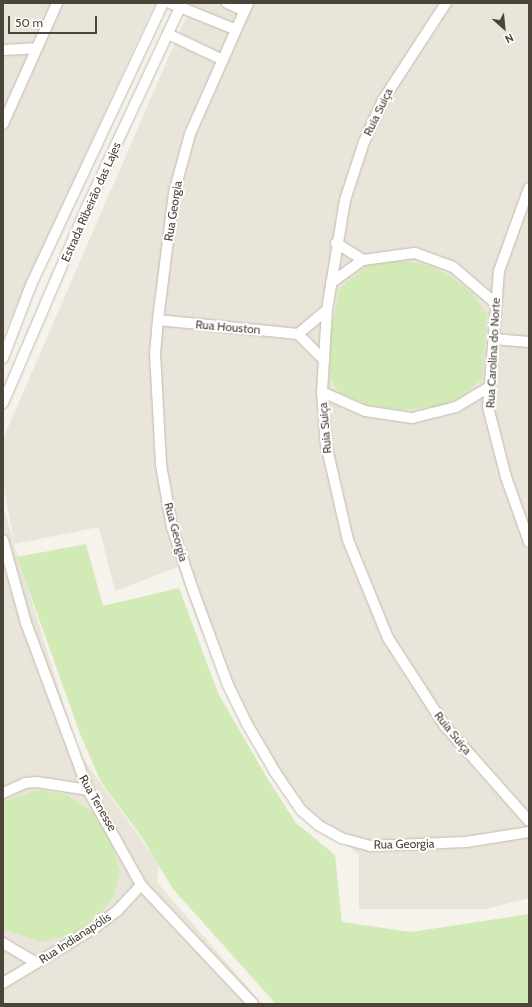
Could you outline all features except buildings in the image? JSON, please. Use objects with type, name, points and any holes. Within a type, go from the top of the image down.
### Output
[{"type":"street","points":[[3,124],[57,3]]},
{"type":"street","name":"Estrada Ribeirão das Lajes","points":[[3,358],[31,285],[163,3]]},
{"type":"street","points":[[170,3],[181,5],[234,29]]},
{"type":"street","points":[[227,3],[246,6]]},
{"type":"street","name":"Ruia Suiça","points":[[446,3],[382,100],[364,142],[336,243],[327,310],[322,392],[326,444],[337,502],[348,540],[388,638],[445,726],[529,821]]},
{"type":"street","name":"Estrada Ribeirão das Lajes","points":[[3,403],[86,209],[181,5]]},
{"type":"street","name":"Rua Georgia","points":[[246,6],[234,29],[190,134],[174,193],[158,320],[157,397],[162,465],[172,527],[228,685],[274,772],[297,804],[318,825],[341,838],[370,846],[466,842],[529,832]]},
{"type":"street","points":[[168,34],[221,59]]},
{"type":"street","points":[[146,41],[162,47]]},
{"type":"street","points":[[3,50],[36,48]]},
{"type":"street","name":"Rua Carolina do Norte","points":[[529,188],[499,271],[494,302],[494,339],[488,407],[495,438],[529,542]]},
{"type":"street","points":[[336,243],[364,260]]},
{"type":"street","points":[[331,283],[364,260],[396,253],[415,253],[453,268],[494,302]]},
{"type":"street","points":[[324,360],[298,334],[327,310]]},
{"type":"street","name":"Rua Houston","points":[[158,320],[298,334]]},
{"type":"street","points":[[494,339],[529,342]]},
{"type":"street","points":[[322,392],[365,411],[412,418],[456,407],[489,387]]},
{"type":"street","name":"Rua Tenesse","points":[[3,540],[26,623],[88,790],[141,885],[252,1004]]},
{"type":"street","points":[[3,793],[25,783],[65,784],[88,790]]},
{"type":"street","name":"Rua Indianapólis","points":[[3,983],[117,911],[141,885]]},
{"type":"street","points":[[3,943],[36,963]]},
{"type":"shaded area","points":[[3,3],[155,3],[3,335]]},
{"type":"shaded area","points":[[192,3],[529,3],[529,898],[486,909],[359,909],[359,855],[285,795],[200,629],[178,567],[115,591],[99,527],[14,544],[79,753],[159,864],[157,882],[262,1004],[3,1004],[3,508],[14,541],[3,484],[3,439]]},
{"type":"green space","points":[[397,260],[430,266],[452,278],[473,294],[487,315],[482,379],[461,397],[442,406],[401,410],[370,405],[340,393],[330,378],[330,338],[339,289],[368,265]]},
{"type":"green space","points":[[86,544],[103,606],[179,588],[218,693],[266,776],[296,823],[335,855],[342,922],[411,932],[529,914],[529,1004],[276,1004],[173,889],[143,839],[101,782],[80,734],[17,557]]},
{"type":"green space","points":[[37,790],[67,795],[92,812],[111,841],[120,871],[115,894],[99,916],[72,934],[42,942],[3,929],[3,802]]}]
